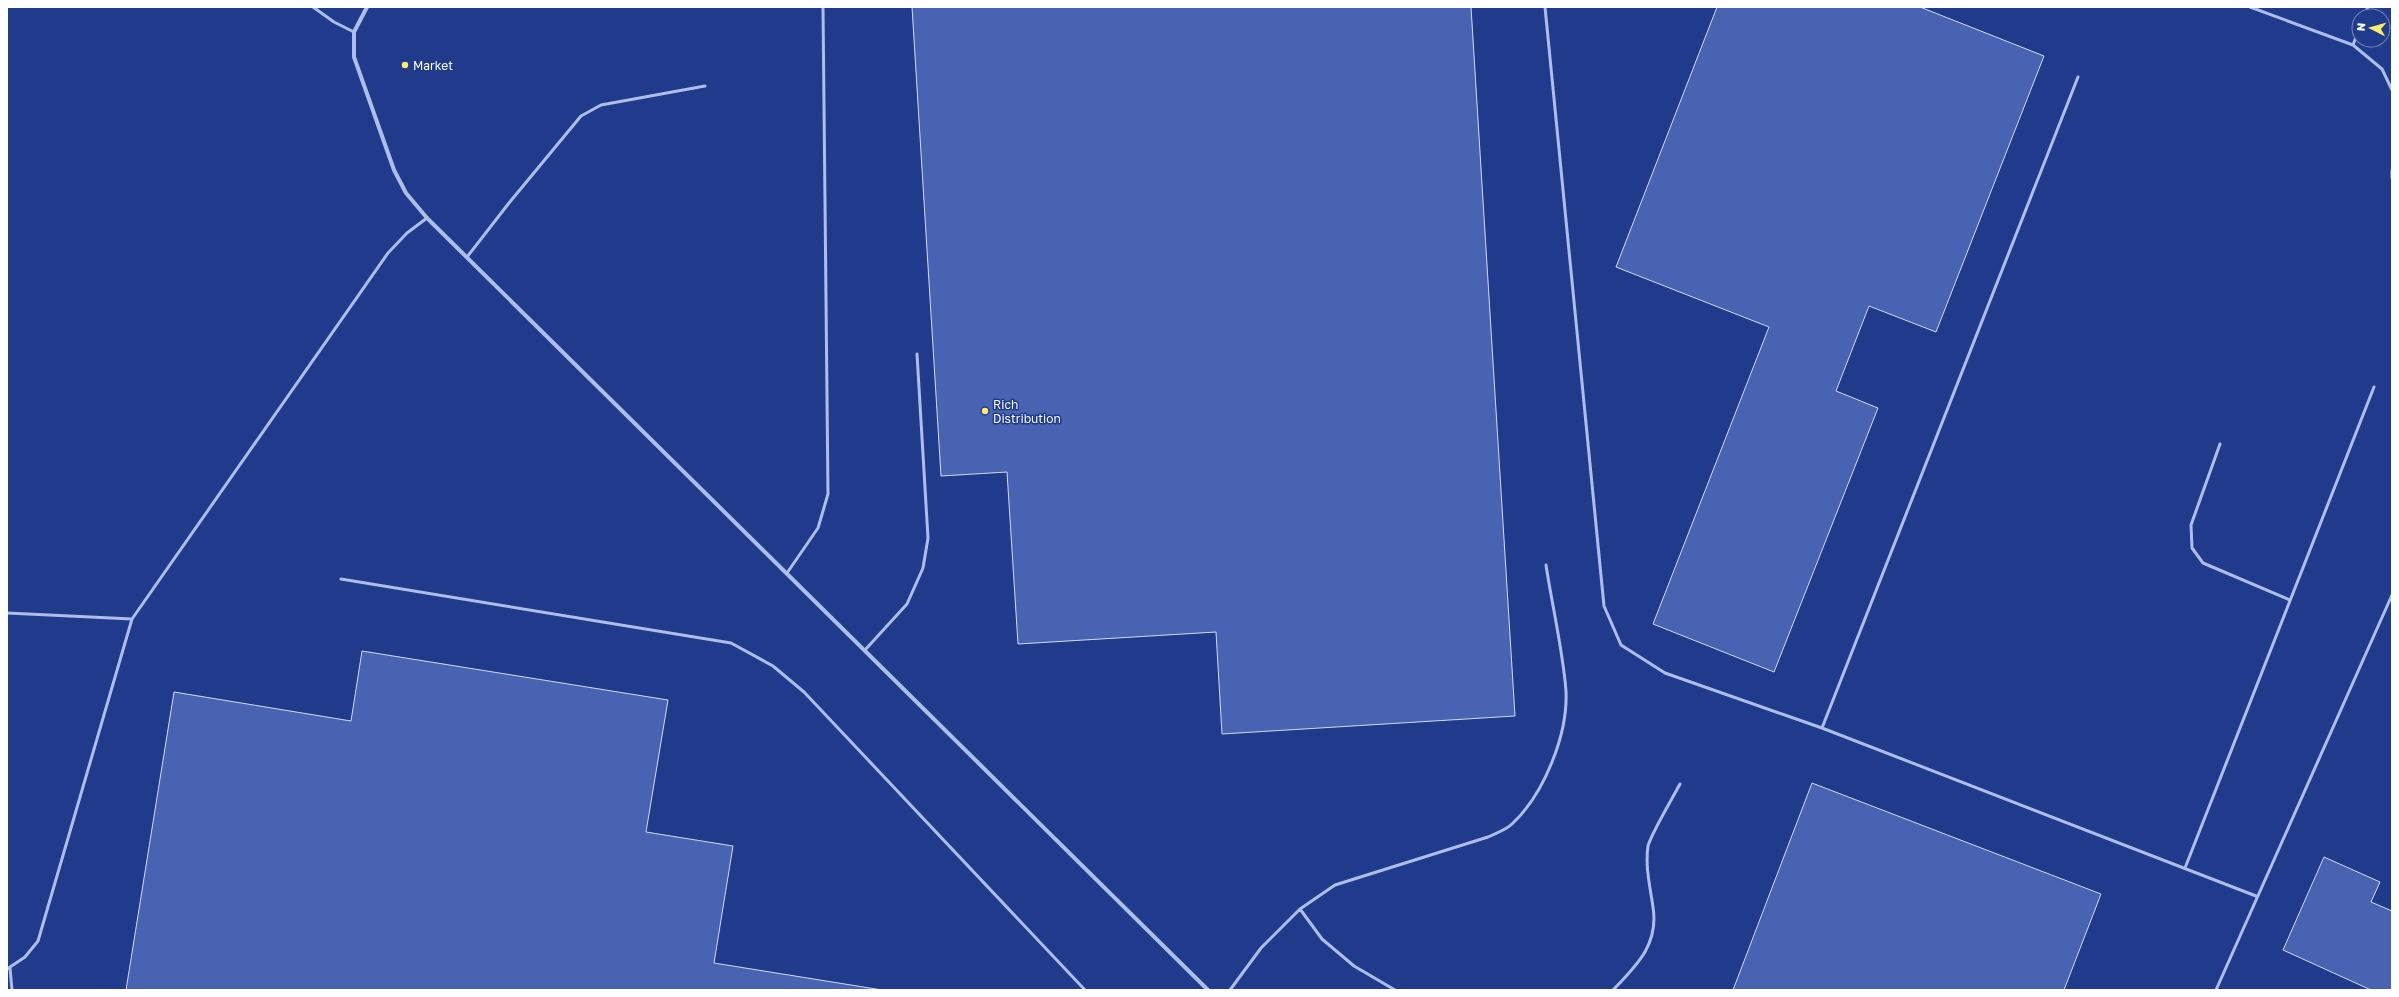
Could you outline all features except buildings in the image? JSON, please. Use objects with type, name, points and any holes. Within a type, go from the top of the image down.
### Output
[{"type":"street","points":[[367,7],[354,32],[354,57],[394,170],[406,193],[427,218],[1208,990]]},
{"type":"lane","points":[[313,7],[334,22],[354,32]]},
{"type":"lane","points":[[787,573],[818,528],[828,494],[823,7]]},
{"type":"lane","points":[[1546,7],[1604,606],[1621,645],[1665,673],[1822,728],[2256,896]]},
{"type":"lane","points":[[2250,7],[2351,44]]},
{"type":"lane","points":[[2357,48],[2382,69],[2392,90]]},
{"type":"lane","points":[[1822,728],[2078,77]]},
{"type":"lane","points":[[467,257],[538,167],[581,116],[601,105],[705,86]]},
{"type":"lane","points":[[2392,170],[2392,178]]},
{"type":"lane","points":[[12,990],[8,968],[25,957],[38,941],[132,619],[388,253],[407,233],[427,218]]},
{"type":"lane","points":[[865,650],[907,604],[923,568],[928,538],[917,354]]},
{"type":"lane","points":[[2185,868],[2374,387]]},
{"type":"lane","points":[[2220,444],[2191,525],[2192,548],[2203,563],[2290,600]]},
{"type":"lane","points":[[1230,990],[1261,948],[1300,909],[1335,885],[1488,838],[1512,825],[1530,801],[1548,775],[1564,724],[1566,692],[1546,564]]},
{"type":"lane","points":[[341,579],[731,643],[737,646],[773,666],[804,692],[1085,990]]},
{"type":"lane","points":[[2216,990],[2256,896],[2392,595]]},
{"type":"lane","points":[[7,613],[132,619]]},
{"type":"lane","points":[[1613,990],[1637,965],[1653,938],[1654,908],[1647,873],[1648,845],[1680,784]]},
{"type":"lane","points":[[1300,909],[1322,940],[1354,966],[1395,990]]},
{"type":"place","name":"Market","points":[[405,65]]},
{"type":"place","name":"Rich Distribution","points":[[985,411]]}]
